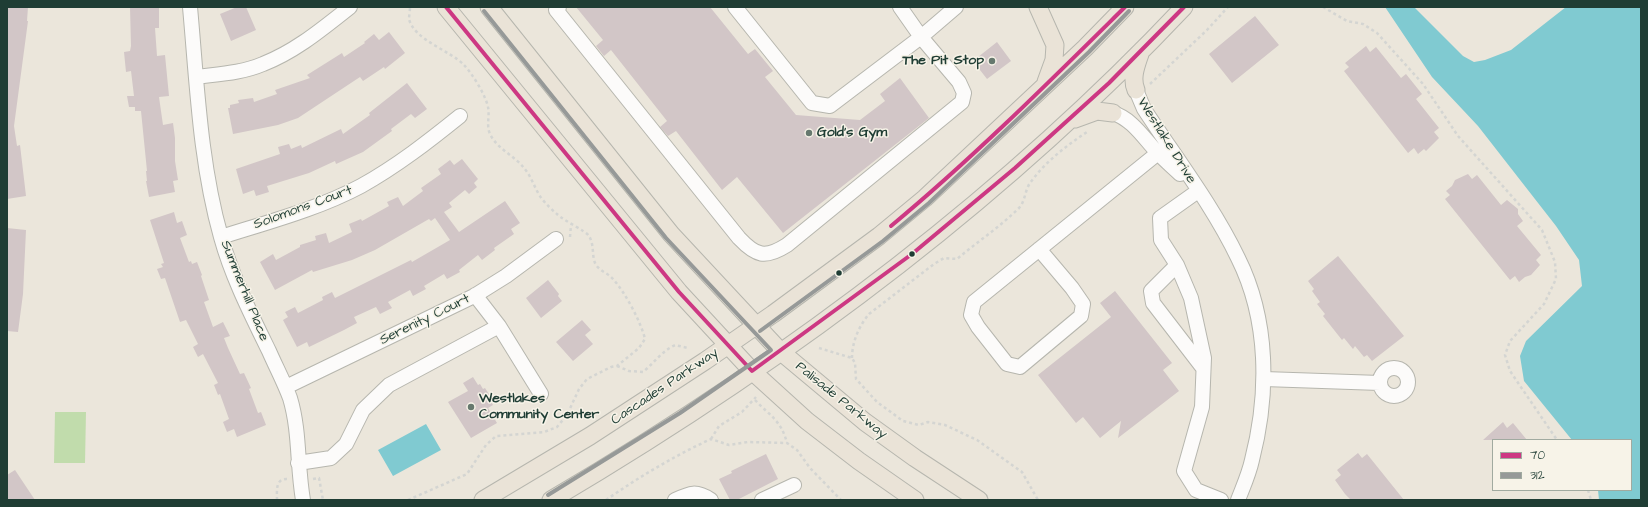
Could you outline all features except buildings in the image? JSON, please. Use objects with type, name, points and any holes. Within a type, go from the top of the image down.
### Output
[{"type":"main road","points":[[446,7],[679,292],[752,371],[813,425],[859,462],[915,500]]},
{"type":"main road","name":"Palisade Parkway","points":[[489,7],[671,234],[780,351],[865,422],[915,458],[979,500]]},
{"type":"main road","points":[[1038,7],[1055,45],[1054,60],[1045,86]]},
{"type":"main road","name":"Cascades Parkway","points":[[483,500],[590,436],[728,345],[879,236],[925,198],[1045,86],[1125,7]]},
{"type":"main road","points":[[550,500],[683,418],[780,351],[912,254],[1015,168],[1064,124],[1140,52],[1184,7]]},
{"type":"main road","points":[[1140,52],[1134,70],[1133,84],[1141,88]]},
{"type":"main road","points":[[1064,124],[1086,114],[1098,111],[1113,112]]},
{"type":"street","name":"Summerhill Place","points":[[190,7],[204,148],[212,198],[221,237],[240,290],[286,387],[296,424],[298,463],[303,500]]},
{"type":"street","points":[[196,76],[234,72],[262,65],[285,55],[307,42],[350,7]]},
{"type":"street","points":[[559,7],[556,10],[734,231],[750,249],[762,255],[774,253],[787,245],[962,102],[964,93],[959,82],[921,37],[900,7]]},
{"type":"street","points":[[735,7],[812,102],[830,106],[921,37],[956,7]]},
{"type":"street","name":"Westlake Drive","points":[[1141,88],[1144,109],[1224,231],[1239,260],[1250,289],[1262,340],[1264,379],[1252,460],[1238,500]]},
{"type":"street","name":"Westlake Drive","points":[[1113,112],[1129,121],[1158,153],[1198,191]]},
{"type":"street","name":"Solomons Court","points":[[221,237],[323,203],[360,187],[389,170],[460,116]]},
{"type":"street","points":[[1039,249],[1072,288],[1083,304],[1081,316],[1020,367],[1007,364],[978,327],[971,315],[974,302],[1039,249],[1158,153]]},
{"type":"street","points":[[1198,191],[1160,218],[1162,240],[1177,266],[1191,298],[1204,358],[1202,407],[1184,471],[1196,490],[1221,500]]},
{"type":"street","name":"Serenity Court","points":[[286,387],[476,295],[506,276],[556,239]]},
{"type":"street","points":[[1177,266],[1151,291],[1151,298],[1156,307],[1203,368]]},
{"type":"street","points":[[476,295],[499,326],[540,394]]},
{"type":"street","points":[[298,463],[331,458],[346,444],[363,410],[389,385],[499,326]]},
{"type":"street","points":[[1264,379],[1380,383]]},
{"type":"street","points":[[762,500],[777,497],[794,485]]},
{"type":"street","points":[[675,500],[693,493],[702,494],[711,500]]},
{"type":"path","points":[[1141,88],[1152,83],[1202,35],[1228,7]]},
{"type":"path","points":[[1323,7],[1347,21],[1363,24],[1378,33],[1423,84],[1458,136],[1542,230],[1555,262],[1556,279],[1544,304],[1510,341],[1505,355],[1510,370],[1556,439]]},
{"type":"path","points":[[1038,500],[1022,472],[977,440],[945,425],[928,422],[918,425],[903,421],[877,402],[856,379],[855,362],[852,358],[852,352],[857,332],[869,314],[934,264],[944,258],[957,259],[987,236],[1020,207],[1028,185],[1052,159],[1077,139],[1094,129]]},
{"type":"path","points":[[617,366],[628,371],[643,372],[654,363],[664,350],[675,345],[688,348]]},
{"type":"path","points":[[819,348],[852,358]]},
{"type":"path","points":[[606,500],[636,479],[683,452],[711,439],[719,426],[742,412],[755,398],[778,420],[784,430],[787,443]]},
{"type":"path","points":[[711,439],[729,445],[748,442],[787,443],[797,450],[810,468],[841,500]]},
{"type":"green space","points":[[55,412],[86,412],[85,463],[54,463]]},
{"type":"water","points":[[1385,7],[1414,7],[1463,56],[1474,62],[1485,60],[1511,50],[1566,7],[1641,7],[1641,500],[1599,500],[1598,491],[1632,491],[1632,439],[1571,439],[1524,381],[1520,356],[1526,341],[1582,286],[1579,260],[1556,226],[1478,126],[1432,77]]},
{"type":"water","points":[[426,424],[441,450],[393,476],[378,450]]},
{"type":"transit line","name":"70","points":[[446,7],[679,292],[752,371],[912,254],[1015,168],[1109,83],[1184,7]]},
{"type":"transit line","name":"70","points":[[891,226],[981,147],[1125,7]]},
{"type":"transit line","name":"312","points":[[484,11],[666,238],[771,350],[680,413],[548,495]]},
{"type":"transit line","name":"312","points":[[760,331],[883,241],[929,203],[1089,52],[1129,11]]},
{"type":"place","name":"The Pit Stop","points":[[992,61]]},
{"type":"place","name":"Gold's Gym","points":[[809,133]]},
{"type":"place","name":"Westlakes Community Center","points":[[471,407]]}]
